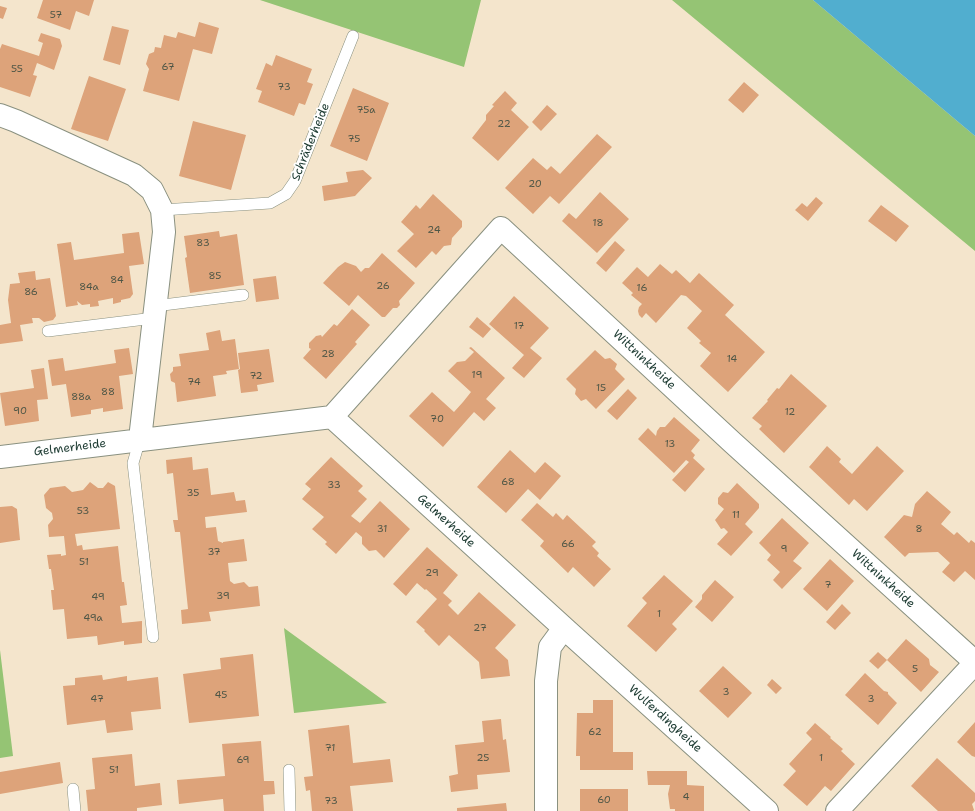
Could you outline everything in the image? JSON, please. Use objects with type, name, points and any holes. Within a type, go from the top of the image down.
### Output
[{"type":"street","points":[[0,115],[134,175],[152,190],[162,210],[164,232],[140,439]]},
{"type":"street","name":"Wittninkheide","points":[[332,417],[501,228],[733,443],[975,662],[837,811]]},
{"type":"street","name":"Gelmerheide","points":[[0,457],[332,417],[564,628]]},
{"type":"street","points":[[546,811],[546,681],[550,647],[564,628]]},
{"type":"street","name":"Wulferdingheide","points":[[564,628],[766,811]]},
{"type":"lane","name":"Schräderheide","points":[[162,210],[270,203],[286,194],[295,182],[353,36]]},
{"type":"lane","points":[[48,331],[243,295]]},
{"type":"lane","points":[[140,439],[134,463],[154,637]]},
{"type":"lane","points":[[289,770],[290,811]]},
{"type":"lane","points":[[73,789],[75,811]]},
{"type":"green space","points":[[260,0],[481,0],[464,67]]},
{"type":"green space","points":[[672,0],[813,0],[975,136],[975,251]]},
{"type":"green space","points":[[284,628],[387,703],[294,713]]},
{"type":"green space","points":[[0,650],[13,756],[0,758]]},
{"type":"water","points":[[813,0],[975,0],[975,136]]},
{"type":"building","points":[[43,0],[94,0],[89,16],[76,11],[70,30],[37,18]]},
{"type":"building","points":[[0,6],[7,8],[3,19],[0,18]]},
{"type":"building","points":[[199,22],[219,28],[212,54],[193,49],[179,101],[143,91],[149,69],[146,64],[149,54],[154,52],[155,47],[161,48],[164,35],[176,38],[178,32],[195,37]]},
{"type":"building","points":[[112,26],[129,30],[120,65],[103,60]]},
{"type":"building","points":[[41,33],[60,39],[62,46],[54,70],[37,63],[33,75],[37,76],[30,97],[0,87],[0,49],[2,44],[39,56],[43,43],[38,41]]},
{"type":"building","points":[[276,55],[312,69],[307,82],[313,84],[305,105],[299,103],[294,116],[258,102],[262,91],[256,89],[266,63],[272,66]]},
{"type":"building","points":[[89,76],[126,89],[108,141],[71,129]]},
{"type":"building","points":[[744,82],[759,95],[743,113],[728,100]]},
{"type":"building","points":[[353,88],[389,103],[367,161],[330,146]]},
{"type":"building","points":[[505,91],[517,103],[511,110],[529,127],[498,161],[472,138],[486,120],[486,115],[494,106],[492,105]]},
{"type":"building","points":[[547,105],[557,114],[541,131],[532,122]]},
{"type":"building","points":[[193,121],[246,135],[231,190],[179,176]]},
{"type":"building","points":[[597,134],[612,147],[559,204],[550,196],[533,214],[505,188],[533,158],[547,170],[551,166],[560,174]]},
{"type":"building","points":[[363,170],[372,178],[355,196],[324,201],[322,186],[348,182],[346,172]]},
{"type":"building","points":[[600,192],[629,219],[597,253],[562,221],[569,213],[576,219]]},
{"type":"building","points":[[433,194],[462,221],[462,227],[452,238],[451,245],[444,246],[436,255],[432,251],[416,268],[397,251],[414,234],[401,222],[416,205],[420,209]]},
{"type":"building","points":[[816,197],[823,203],[808,221],[795,210],[802,203],[807,207]]},
{"type":"building","points":[[881,205],[909,226],[896,242],[868,221]]},
{"type":"building","points":[[219,231],[220,237],[237,234],[244,285],[190,293],[185,258],[187,257],[184,236]]},
{"type":"building","points":[[139,232],[144,264],[129,266],[133,294],[130,298],[113,304],[113,298],[98,301],[99,306],[90,307],[90,304],[82,305],[77,301],[78,305],[66,307],[57,244],[71,242],[74,260],[124,253],[122,234]]},
{"type":"building","points":[[615,241],[625,250],[606,272],[596,263]]},
{"type":"building","points":[[382,253],[415,283],[399,301],[400,305],[397,308],[393,308],[385,317],[382,317],[358,295],[349,306],[323,283],[338,267],[345,262],[356,266],[361,272],[365,268],[369,268]]},
{"type":"building","points":[[660,264],[672,274],[676,270],[690,283],[699,273],[734,305],[725,315],[765,352],[728,392],[700,366],[711,353],[699,343],[701,341],[687,328],[702,311],[686,296],[681,295],[656,323],[646,313],[642,318],[639,315],[639,307],[642,304],[631,295],[633,293],[622,283],[637,267],[648,277]]},
{"type":"building","points":[[35,271],[36,280],[50,278],[56,316],[53,320],[44,322],[39,318],[32,318],[33,323],[20,325],[23,341],[0,344],[0,325],[11,323],[8,300],[10,284],[20,283],[18,273]]},
{"type":"building","points":[[276,276],[279,299],[256,302],[253,279]]},
{"type":"building","points":[[514,296],[549,328],[530,348],[542,358],[524,378],[512,368],[524,355],[489,324]]},
{"type":"building","points":[[352,309],[370,325],[355,342],[357,344],[326,379],[303,358],[311,349],[309,348],[309,343],[316,336],[321,335],[322,337],[334,324],[337,326]]},
{"type":"building","points":[[477,317],[491,329],[483,338],[469,327]]},
{"type":"building","points":[[220,330],[222,341],[235,339],[239,369],[226,371],[227,374],[213,376],[216,396],[177,402],[175,383],[171,381],[170,374],[173,371],[173,367],[181,366],[179,354],[209,350],[206,333]]},
{"type":"building","points":[[471,347],[505,378],[486,399],[496,408],[484,421],[474,412],[443,447],[409,416],[432,392],[454,412],[463,402],[471,392],[448,371],[457,362],[465,361],[474,352],[469,348]]},
{"type":"building","points":[[129,348],[133,374],[119,376],[123,409],[103,412],[103,408],[91,410],[91,414],[71,417],[66,384],[52,386],[48,360],[63,358],[65,371],[116,363],[114,350]]},
{"type":"building","points":[[269,349],[274,382],[257,385],[258,391],[241,393],[238,370],[240,369],[238,353]]},
{"type":"building","points":[[595,350],[605,359],[610,358],[617,364],[615,369],[625,379],[596,409],[586,399],[581,401],[575,394],[576,389],[566,379]]},
{"type":"building","points":[[44,368],[48,399],[37,400],[39,421],[5,426],[0,393],[34,388],[31,370]]},
{"type":"building","points":[[791,374],[827,406],[784,453],[759,429],[762,426],[752,418]]},
{"type":"building","points":[[628,389],[637,398],[617,420],[607,411]]},
{"type":"building","points":[[674,417],[700,440],[691,451],[695,455],[693,458],[705,469],[685,492],[672,480],[689,462],[686,460],[674,473],[638,439],[648,428],[656,436],[660,427],[665,427]]},
{"type":"building","points":[[827,446],[841,459],[839,462],[852,474],[877,446],[904,471],[867,511],[854,499],[849,505],[809,467]]},
{"type":"building","points":[[510,450],[535,473],[545,462],[561,476],[540,500],[528,489],[506,513],[477,487]]},
{"type":"building","points":[[192,457],[193,470],[208,468],[211,495],[234,492],[236,501],[245,500],[247,512],[205,517],[206,528],[216,527],[218,541],[223,543],[244,539],[247,561],[228,563],[230,581],[234,584],[244,582],[249,587],[258,586],[260,606],[209,612],[211,621],[182,624],[181,610],[188,609],[180,532],[175,532],[173,520],[178,520],[173,473],[167,474],[166,460]]},
{"type":"building","points":[[331,457],[363,486],[358,491],[367,499],[351,516],[360,523],[380,501],[410,529],[384,558],[376,550],[369,551],[362,544],[362,537],[356,532],[336,554],[325,544],[327,542],[312,529],[324,517],[302,499],[311,489],[305,484]]},
{"type":"building","points":[[90,482],[98,488],[103,488],[108,482],[115,486],[120,529],[75,534],[77,546],[82,545],[83,550],[118,546],[122,582],[124,582],[127,605],[120,606],[122,623],[142,621],[142,643],[124,645],[124,641],[98,645],[97,636],[67,639],[64,609],[53,610],[51,590],[54,590],[47,555],[66,555],[64,536],[49,537],[48,525],[53,519],[52,513],[46,508],[44,495],[50,488],[65,486],[72,492],[83,490]]},
{"type":"building","points":[[737,483],[759,504],[759,508],[745,524],[753,532],[731,556],[717,544],[728,532],[724,528],[721,529],[715,520],[724,509],[718,504],[718,498],[723,492],[728,493]]},
{"type":"building","points":[[927,491],[951,512],[941,524],[954,535],[957,532],[969,543],[971,540],[975,543],[975,580],[965,571],[954,582],[942,572],[950,563],[938,552],[909,553],[905,557],[884,537],[904,515],[912,517],[915,504]]},
{"type":"building","points":[[537,503],[553,517],[556,513],[563,520],[567,515],[596,542],[592,546],[599,553],[597,556],[611,569],[594,587],[573,567],[568,573],[540,546],[544,541],[521,520]]},
{"type":"building","points":[[12,506],[17,509],[20,540],[0,543],[0,507]]},
{"type":"building","points":[[782,518],[809,543],[793,561],[802,568],[782,589],[773,580],[780,572],[767,560],[771,555],[759,543]]},
{"type":"building","points":[[427,547],[458,575],[443,593],[452,601],[448,605],[458,615],[479,592],[516,625],[495,648],[508,660],[510,676],[481,679],[479,662],[449,635],[439,646],[416,622],[437,599],[417,583],[406,596],[393,584]]},
{"type":"building","points":[[830,559],[854,581],[827,611],[803,589]]},
{"type":"building","points":[[664,575],[693,601],[672,624],[677,629],[656,652],[627,626],[647,603],[642,598]]},
{"type":"building","points":[[715,580],[734,597],[712,622],[695,607],[702,599],[702,595]]},
{"type":"building","points":[[842,604],[851,613],[835,630],[826,622]]},
{"type":"building","points":[[906,639],[929,659],[930,665],[939,672],[921,692],[887,660]]},
{"type":"building","points":[[878,652],[887,660],[878,669],[869,661]]},
{"type":"building","points":[[253,654],[259,716],[189,723],[183,674],[221,669],[220,658]]},
{"type":"building","points":[[723,666],[752,693],[728,718],[699,691]]},
{"type":"building","points":[[865,673],[884,691],[888,692],[888,694],[897,703],[878,725],[845,695]]},
{"type":"building","points":[[102,675],[103,680],[127,676],[127,681],[158,677],[161,709],[131,712],[133,730],[107,733],[105,720],[67,725],[63,686],[75,685],[75,678]]},
{"type":"building","points":[[772,679],[782,688],[776,694],[767,685]]},
{"type":"building","points":[[593,700],[613,700],[613,752],[633,752],[633,770],[580,770],[580,756],[576,756],[577,713],[593,713]]},
{"type":"building","points":[[501,719],[503,740],[506,739],[510,772],[477,775],[478,789],[451,792],[449,776],[458,774],[455,745],[484,742],[482,721]]},
{"type":"building","points":[[975,722],[975,757],[957,742]]},
{"type":"building","points":[[815,723],[843,749],[841,751],[855,764],[831,791],[825,786],[807,806],[783,785],[796,771],[789,764],[812,739],[806,733]]},
{"type":"building","points":[[349,725],[353,763],[390,759],[393,782],[350,786],[353,811],[312,811],[310,790],[306,791],[304,777],[313,776],[308,730]]},
{"type":"building","points":[[261,741],[264,781],[274,781],[275,794],[263,795],[264,811],[224,811],[223,799],[179,804],[177,780],[225,776],[222,744]]},
{"type":"building","points":[[132,754],[135,786],[160,783],[162,805],[137,808],[137,811],[88,811],[86,790],[95,789],[92,758]]},
{"type":"building","points":[[937,758],[975,793],[975,801],[972,804],[973,811],[938,811],[911,786]]},
{"type":"building","points":[[60,762],[63,783],[0,794],[0,772]]},
{"type":"building","points":[[647,771],[687,771],[687,785],[704,786],[704,811],[675,811],[675,809],[670,809],[668,794],[670,785],[648,785]]},
{"type":"building","points":[[580,789],[628,789],[628,811],[580,811]]},
{"type":"building","points":[[506,803],[507,811],[457,811],[457,808]]}]
